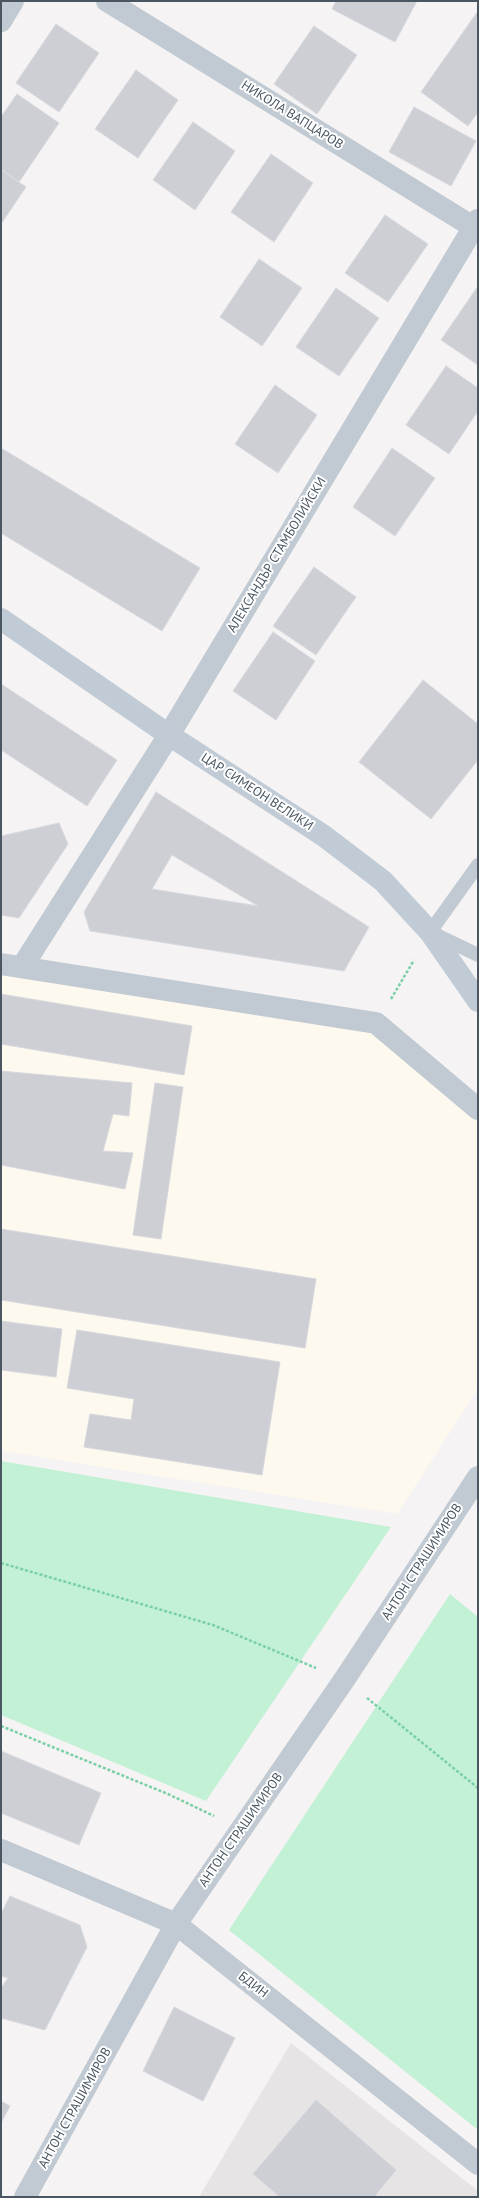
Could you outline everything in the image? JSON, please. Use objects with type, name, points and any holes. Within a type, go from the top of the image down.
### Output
[{"type":"street","points":[[1,21],[13,1]]},
{"type":"street","name":"НИКОЛА ВАПЦАРОВ","points":[[107,1],[477,225]]},
{"type":"street","name":"АЛЕКСАНДЪР СТАМБОЛИЙСКИ","points":[[11,965],[72,887],[169,736],[477,225]]},
{"type":"street","name":"ЦАР СИМЕОН ВЕЛИКИ","points":[[1,619],[169,736],[324,836],[383,882],[430,932],[478,1001]]},
{"type":"street","points":[[11,965],[376,1023],[478,1109]]},
{"type":"street","name":"АНТОН СТРАШИМИРОВ","points":[[25,2197],[176,1924],[344,1680],[478,1477]]},
{"type":"street","name":"БДИН","points":[[1,1850],[176,1924],[478,2164]]},
{"type":"lane","points":[[478,865],[430,932],[478,955]]},
{"type":"path","points":[[376,1023],[430,932]]},
{"type":"path","points":[[1,1563],[213,1625],[344,1680],[478,1788]]},
{"type":"path","points":[[1,1726],[168,1794],[241,1830]]},
{"type":"shaded area","points":[[1,964],[365,1019],[478,1117],[478,1389],[397,1514],[1,1451]]},
{"type":"shaded area","points":[[291,2043],[478,2191],[478,2197],[199,2197]]},
{"type":"green space","points":[[1,1461],[391,1527],[206,1801],[1,1715]]},
{"type":"green space","points":[[450,1594],[478,1617],[478,2130],[229,1930]]},
{"type":"building","points":[[336,1],[417,1],[395,42],[332,9]]},
{"type":"building","points":[[478,11],[478,112],[468,126],[421,92]]},
{"type":"building","points":[[56,24],[99,53],[59,112],[16,83]]},
{"type":"building","points":[[314,26],[357,55],[317,114],[274,84]]},
{"type":"building","points":[[136,70],[178,100],[138,158],[95,129]]},
{"type":"building","points":[[17,94],[59,123],[19,182],[1,169],[1,117]]},
{"type":"building","points":[[414,107],[476,141],[451,186],[389,152]]},
{"type":"building","points":[[193,122],[235,151],[195,210],[153,180]]},
{"type":"building","points":[[271,154],[313,183],[274,242],[231,212]]},
{"type":"building","points":[[1,170],[26,187],[1,224]]},
{"type":"building","points":[[385,215],[428,244],[388,302],[345,273]]},
{"type":"building","points":[[259,259],[302,288],[262,346],[220,317]]},
{"type":"building","points":[[478,286],[478,365],[441,340]]},
{"type":"building","points":[[336,288],[379,318],[339,376],[296,347]]},
{"type":"building","points":[[446,366],[478,388],[478,411],[449,454],[406,425]]},
{"type":"building","points":[[275,385],[317,415],[278,473],[235,444]]},
{"type":"building","points":[[1,448],[200,568],[162,631],[1,533]]},
{"type":"building","points":[[392,448],[435,478],[395,536],[353,507]]},
{"type":"building","points":[[314,567],[356,597],[316,655],[273,626]]},
{"type":"building","points":[[273,632],[315,661],[276,720],[233,691]]},
{"type":"building","points":[[423,680],[478,724],[478,760],[431,819],[359,762]]},
{"type":"building","points":[[1,684],[117,760],[87,806],[1,750]]},
{"type":"building","points":[[156,792],[369,927],[344,971],[90,931],[84,912]],"holes":[[[172,855],[258,906],[152,889]]]},
{"type":"building","points":[[59,823],[68,844],[19,918],[1,915],[1,836]]},
{"type":"building","points":[[1,994],[192,1026],[184,1075],[1,1044]]},
{"type":"building","points":[[1,1071],[132,1083],[129,1116],[113,1114],[103,1151],[133,1153],[125,1189],[1,1165]]},
{"type":"building","points":[[155,1083],[183,1087],[161,1239],[133,1235]]},
{"type":"building","points":[[1,1229],[316,1279],[305,1348],[1,1300]]},
{"type":"building","points":[[1,1321],[62,1329],[56,1377],[1,1370]]},
{"type":"building","points":[[77,1330],[280,1362],[262,1475],[84,1447],[90,1414],[131,1420],[134,1399],[67,1388]]},
{"type":"building","points":[[1,1751],[101,1793],[79,1845],[1,1813]]},
{"type":"building","points":[[10,1896],[80,1925],[87,1947],[45,2030],[1,2018],[1,1988],[8,1978],[1,1976],[1,1914]]},
{"type":"building","points":[[174,2007],[235,2038],[203,2101],[143,2071]]},
{"type":"building","points":[[316,2100],[396,2170],[374,2197],[280,2197],[253,2174]]},
{"type":"building","points":[[1,2101],[10,2106],[1,2123]]}]
